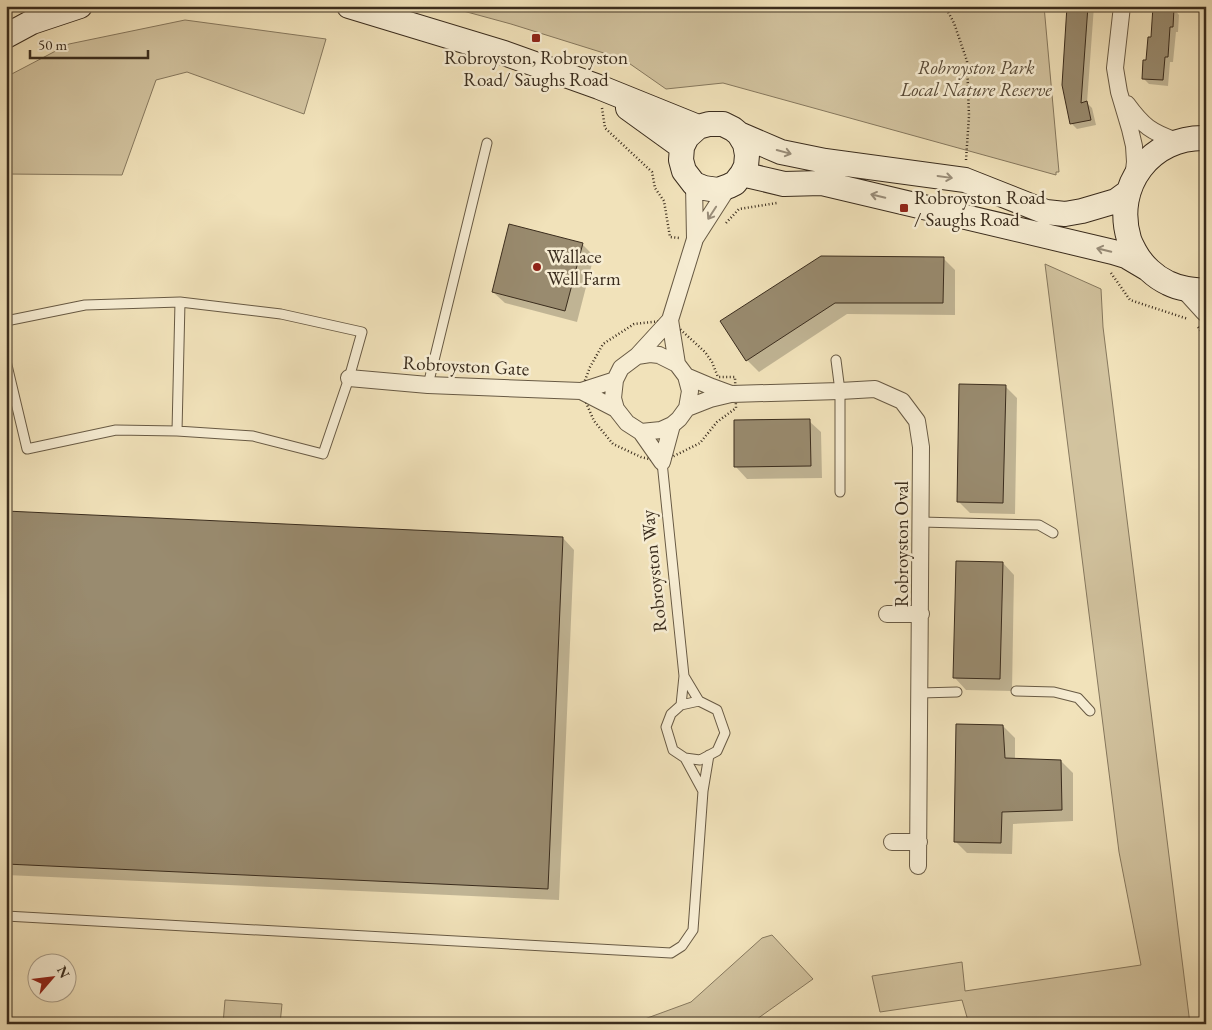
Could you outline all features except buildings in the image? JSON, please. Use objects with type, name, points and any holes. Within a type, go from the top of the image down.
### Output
[{"type":"main road","points":[[6,36],[32,22],[80,6]]},
{"type":"main road","points":[[349,6],[504,53],[599,87],[698,127]]},
{"type":"main road","points":[[599,87],[682,147]]},
{"type":"main road","points":[[739,134],[745,144],[747,155],[746,166],[736,180],[718,190],[694,184],[684,171],[680,160],[682,147],[687,137],[698,127],[709,124],[723,124],[739,134],[781,152],[825,161],[965,180],[1046,212],[1065,214],[1108,204],[1116,201],[1130,187]]},
{"type":"main road","points":[[1194,137],[1155,153],[1139,169],[1130,187],[1125,217],[1129,240],[1148,269],[1168,283],[1196,290]]},
{"type":"main road","points":[[736,180],[784,184],[822,182],[1113,252],[1126,256],[1148,269]]},
{"type":"street","points":[[1122,6],[1115,68],[1119,92],[1134,146],[1135,162],[1130,187]]},
{"type":"street","points":[[1119,92],[1139,120],[1149,129],[1167,138],[1194,137]]},
{"type":"street","points":[[662,462],[640,432],[627,423],[616,409],[613,398],[615,380],[621,368],[638,356],[670,320],[695,239],[736,180]]},
{"type":"street","points":[[694,184],[695,239]]},
{"type":"street","points":[[1196,290],[1198,319]]},
{"type":"street","points":[[640,432],[662,430],[672,425],[679,419],[686,408],[690,391],[682,370],[670,320]]},
{"type":"street","points":[[638,356],[659,355],[712,388],[733,393]]},
{"type":"street","name":"Robroyston Gate","points":[[349,378],[428,384],[581,391]]},
{"type":"street","points":[[581,391],[615,380]]},
{"type":"street","name":"Robroyston Oval","points":[[733,393],[875,389],[902,401],[917,421],[921,447],[918,866]]},
{"type":"street","points":[[581,391],[616,409]]},
{"type":"street","points":[[686,408],[733,393]]},
{"type":"street","points":[[662,462],[672,425]]},
{"type":"street","points":[[886,614],[921,614]]},
{"type":"street","points":[[892,842],[919,842]]},
{"type":"lane","points":[[428,384],[486,143]]},
{"type":"lane","points":[[176,431],[180,302]]},
{"type":"lane","points":[[6,321],[85,305],[180,302],[281,314],[362,332],[349,378],[323,454],[253,436],[176,431],[116,430],[27,449],[6,361]]},
{"type":"lane","points":[[836,360],[840,391],[840,492]]},
{"type":"lane","name":"Robroyston Way","points":[[662,462],[684,676],[681,705],[671,714],[666,727],[673,750],[685,758]]},
{"type":"lane","points":[[921,522],[1039,525],[1053,533]]},
{"type":"lane","name":"Robroyston Way","points":[[684,676],[699,701],[717,710],[725,733],[717,751],[709,755]]},
{"type":"lane","points":[[1016,691],[1054,692],[1078,698],[1090,711]]},
{"type":"lane","points":[[920,693],[957,692]]},
{"type":"lane","points":[[681,705],[699,701]]},
{"type":"lane","points":[[685,758],[700,760],[709,755]]},
{"type":"lane","points":[[6,916],[671,953],[682,946],[693,930],[703,791],[709,755]]},
{"type":"lane","points":[[685,758],[703,791]]},
{"type":"path","points":[[944,6],[954,23],[967,61],[969,116],[965,180]]},
{"type":"path","points":[[599,87],[605,128],[652,172],[655,188],[664,201],[670,237],[695,239]]},
{"type":"path","points":[[726,222],[739,209],[784,202]]},
{"type":"path","points":[[1110,271],[1130,300],[1198,319],[1206,337]]},
{"type":"path","points":[[718,377],[712,362],[705,352],[670,320],[634,324],[603,344],[590,367],[581,391],[594,421],[613,444],[640,458],[662,462],[700,443],[717,422],[736,408],[733,393]]},
{"type":"green space","name":"Robroyston Park Local Nature Reserve","points":[[445,6],[1044,6],[1059,172],[1056,172],[1056,175],[723,83],[666,89],[623,59],[511,24]]},
{"type":"green space","points":[[185,20],[326,39],[304,114],[187,72],[156,80],[122,175],[6,174],[6,77],[69,44]]},
{"type":"green space","points":[[1045,264],[1101,289],[1103,327],[1190,1024],[969,1024],[962,1000],[880,1012],[872,976],[962,962],[965,991],[1141,965],[1119,852]]},
{"type":"green space","points":[[772,935],[813,979],[750,1024],[631,1024],[691,1002],[762,938]]},
{"type":"green space","points":[[225,1000],[282,1004],[280,1024],[223,1024]]},
{"type":"place","name":"Robroyston, Robroyston Road/ Saughs Road","points":[[536,38]]},
{"type":"place","name":"Robroyston Road / Saughs Road","points":[[904,208]]},
{"type":"place","name":"Wallace Well Farm","points":[[537,267]]}]
